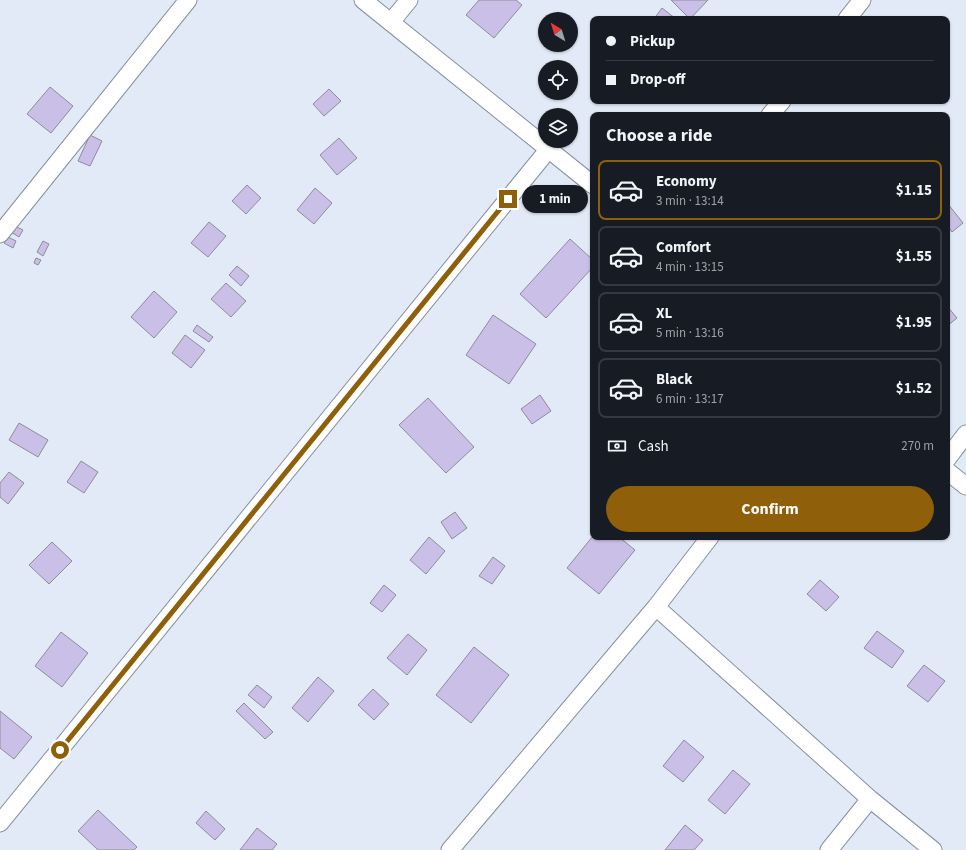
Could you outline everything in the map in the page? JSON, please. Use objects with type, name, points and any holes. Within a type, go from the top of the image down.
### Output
[{"type":"street","points":[[0,234],[188,0]]},
{"type":"street","points":[[363,0],[590,183]]},
{"type":"street","points":[[391,22],[409,0]]},
{"type":"street","points":[[849,16],[862,0]]},
{"type":"street","points":[[773,112],[779,104]]},
{"type":"street","points":[[0,823],[548,150]]},
{"type":"street","points":[[950,454],[966,434]]},
{"type":"street","points":[[950,473],[966,486]]},
{"type":"street","points":[[450,850],[656,607],[708,540]]},
{"type":"street","points":[[656,607],[870,799],[933,850]]},
{"type":"street","points":[[829,850],[870,799]]},
{"type":"building","points":[[479,0],[516,0],[522,5],[494,38],[466,15]]},
{"type":"building","points":[[671,0],[708,0],[693,16],[687,16]]},
{"type":"building","points":[[662,8],[672,16],[656,16]]},
{"type":"building","points":[[50,87],[73,106],[51,133],[27,114]]},
{"type":"building","points":[[329,89],[341,101],[324,116],[313,104]]},
{"type":"building","points":[[90,135],[102,141],[90,166],[78,161]]},
{"type":"building","points":[[339,138],[357,158],[337,175],[320,155]]},
{"type":"building","points":[[247,185],[261,198],[246,214],[232,201]]},
{"type":"building","points":[[315,188],[332,203],[314,224],[297,210]]},
{"type":"building","points":[[950,207],[963,223],[952,232],[950,229]]},
{"type":"building","points":[[209,222],[226,236],[208,257],[191,243]]},
{"type":"building","points":[[15,226],[23,230],[19,237],[11,232]]},
{"type":"building","points":[[8,237],[16,241],[13,248],[4,243]]},
{"type":"building","points":[[570,239],[590,257],[590,270],[546,318],[520,294]]},
{"type":"building","points":[[43,241],[49,244],[43,256],[37,252]]},
{"type":"building","points":[[36,258],[41,260],[38,265],[34,263]]},
{"type":"building","points":[[237,266],[249,276],[241,286],[229,275]]},
{"type":"building","points":[[226,283],[246,301],[231,317],[211,299]]},
{"type":"building","points":[[154,291],[177,312],[154,338],[131,317]]},
{"type":"building","points":[[950,310],[957,318],[950,324]]},
{"type":"building","points":[[493,315],[536,344],[509,384],[466,355]]},
{"type":"building","points":[[197,325],[213,337],[209,342],[193,331]]},
{"type":"building","points":[[185,335],[205,350],[191,368],[172,353]]},
{"type":"building","points":[[540,395],[551,411],[532,424],[521,409]]},
{"type":"building","points":[[428,398],[474,447],[446,473],[399,425]]},
{"type":"building","points":[[19,423],[48,440],[38,457],[9,440]]},
{"type":"building","points":[[81,461],[98,472],[84,493],[67,482]]},
{"type":"building","points":[[9,472],[24,483],[8,504],[0,497],[0,483]]},
{"type":"building","points":[[455,512],[467,528],[452,539],[441,522]]},
{"type":"building","points":[[429,537],[445,551],[426,574],[410,560]]},
{"type":"building","points":[[590,540],[623,540],[635,550],[599,594],[567,568]]},
{"type":"building","points":[[52,542],[72,561],[49,584],[29,565]]},
{"type":"building","points":[[493,557],[505,566],[492,584],[479,576]]},
{"type":"building","points":[[820,580],[839,597],[826,611],[807,594]]},
{"type":"building","points":[[384,585],[396,595],[382,612],[370,603]]},
{"type":"building","points":[[877,631],[904,651],[892,668],[864,648]]},
{"type":"building","points":[[61,632],[88,653],[62,687],[35,666]]},
{"type":"building","points":[[408,634],[427,650],[407,675],[387,658]]},
{"type":"building","points":[[474,647],[509,675],[471,723],[436,695]]},
{"type":"building","points":[[924,665],[945,681],[928,702],[907,686]]},
{"type":"building","points":[[318,677],[334,691],[308,722],[292,708]]},
{"type":"building","points":[[257,685],[272,697],[264,708],[248,695]]},
{"type":"building","points":[[373,689],[389,704],[374,720],[358,705]]},
{"type":"building","points":[[244,703],[273,732],[265,739],[236,711]]},
{"type":"building","points":[[0,711],[32,737],[14,759],[0,748]]},
{"type":"building","points":[[684,740],[704,757],[683,782],[663,766]]},
{"type":"building","points":[[733,770],[750,784],[725,814],[708,800]]},
{"type":"building","points":[[98,810],[137,847],[134,850],[98,850],[78,831]]},
{"type":"building","points":[[206,811],[225,829],[215,840],[196,823]]},
{"type":"building","points":[[685,825],[703,840],[694,850],[665,850]]},
{"type":"building","points":[[257,828],[277,844],[272,850],[240,850]]},
{"type":"route","points":[[60,750],[508,199]]}]
